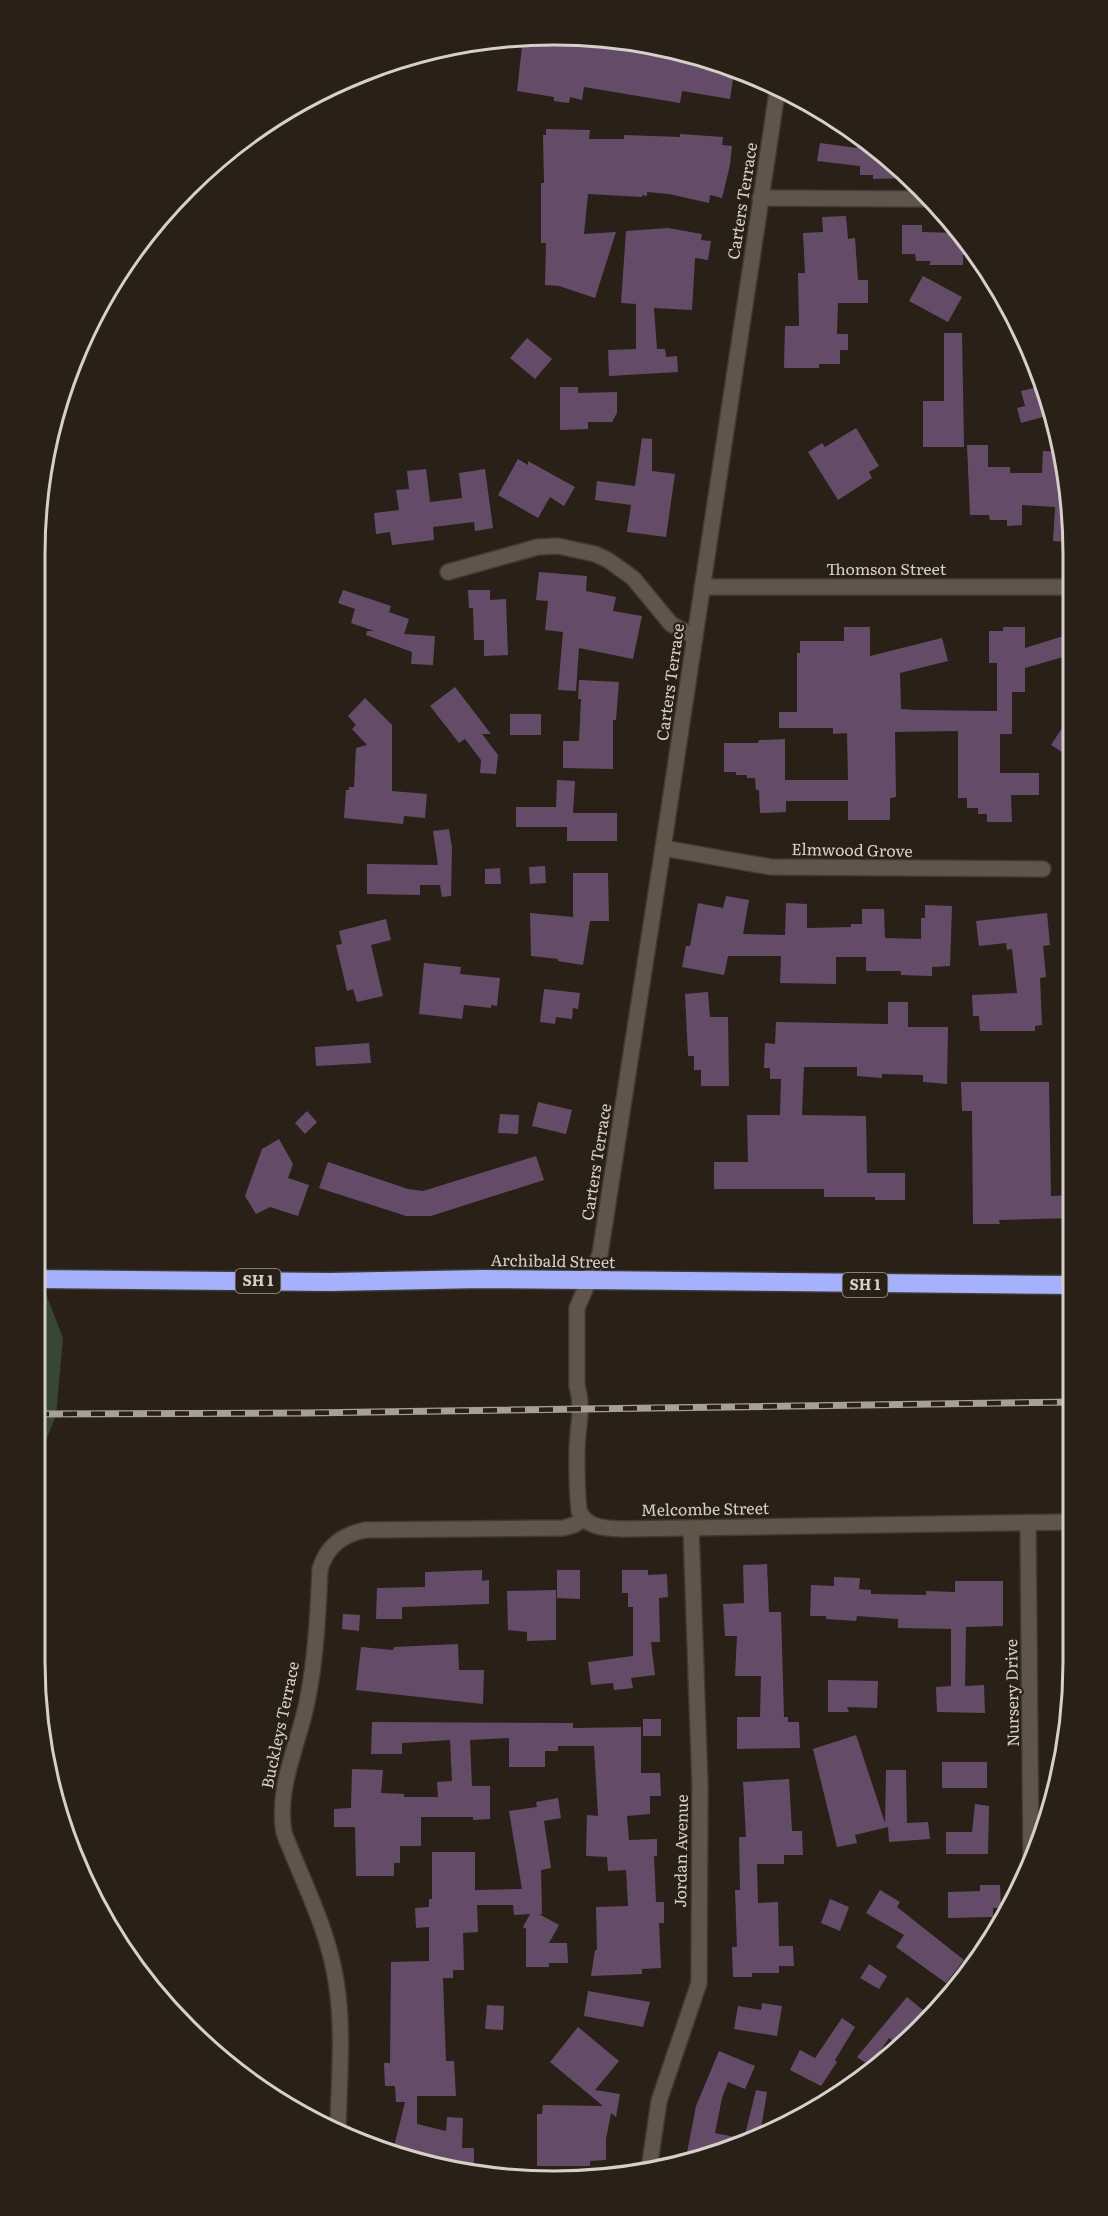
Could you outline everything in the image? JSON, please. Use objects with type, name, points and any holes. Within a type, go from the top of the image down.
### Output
[{"type":"highway","name":"Archibald Street","points":[[45,1279],[1063,1285]]},
{"type":"street","name":"Carters Terrace","points":[[588,1281],[600,1254],[776,96]]},
{"type":"street","points":[[760,198],[919,199]]},
{"type":"street","points":[[448,572],[538,547],[558,546],[595,554],[608,560],[633,578],[671,624],[695,637]]},
{"type":"street","name":"Thomson Street","points":[[702,587],[1063,587]]},
{"type":"street","name":"Elmwood Grove","points":[[663,848],[771,867],[1043,869]]},
{"type":"street","points":[[584,1519],[579,1506],[578,1435],[581,1416],[577,1386],[577,1308],[588,1281]]},
{"type":"street","name":"Melcombe Street","points":[[584,1519],[600,1528],[1063,1522]]},
{"type":"street","name":"Buckleys Terrace","points":[[338,2123],[340,2008],[336,1979],[322,1925],[289,1846],[282,1817],[286,1780],[312,1670],[320,1569],[323,1560],[336,1542],[347,1535],[365,1530],[563,1528],[584,1519]]},
{"type":"street","name":"Nursery Drive","points":[[1028,1523],[1031,1839]]},
{"type":"street","name":"Jordan Avenue","points":[[650,2162],[659,2101],[699,1983],[700,1786],[691,1528]]},
{"type":"green space","points":[[45,1291],[63,1338],[56,1415],[45,1443]]},
{"type":"building","points":[[522,46],[587,46],[620,49],[686,62],[733,78],[730,99],[682,91],[680,103],[584,87],[582,100],[570,97],[569,103],[554,101],[554,97],[517,91]]},
{"type":"building","points":[[546,129],[590,130],[589,139],[624,139],[624,135],[680,137],[680,134],[723,137],[722,145],[732,146],[722,198],[710,195],[709,203],[669,194],[647,192],[647,196],[642,195],[642,197],[588,194],[584,234],[616,232],[595,298],[559,286],[545,285],[546,243],[541,243],[541,183],[544,183],[543,135],[546,135]]},
{"type":"building","points":[[820,143],[857,148],[857,145],[898,178],[873,179],[873,175],[860,175],[860,166],[817,161]]},
{"type":"building","points":[[846,216],[848,239],[855,238],[858,280],[868,280],[868,303],[838,303],[837,334],[848,334],[848,350],[840,350],[840,364],[819,364],[819,368],[784,368],[785,326],[799,326],[798,273],[805,273],[803,233],[823,232],[822,217]]},
{"type":"building","points":[[902,225],[922,225],[922,232],[949,233],[966,255],[963,255],[963,265],[929,265],[931,261],[916,261],[915,254],[902,254]]},
{"type":"building","points":[[668,228],[702,234],[701,240],[711,241],[708,260],[695,258],[692,310],[654,308],[657,349],[665,349],[666,357],[677,356],[678,372],[609,376],[608,350],[636,349],[636,304],[621,303],[626,231]]},
{"type":"building","points":[[923,276],[962,297],[948,322],[909,301]]},
{"type":"building","points":[[944,333],[962,333],[964,447],[923,447],[923,401],[944,401]]},
{"type":"building","points":[[527,338],[552,359],[535,379],[510,358]]},
{"type":"building","points":[[560,387],[578,387],[578,393],[617,392],[617,413],[612,422],[588,422],[588,429],[560,430]]},
{"type":"building","points":[[1035,388],[1044,417],[1021,423],[1017,408],[1025,406],[1021,391]]},
{"type":"building","points":[[856,428],[879,466],[869,472],[872,478],[838,500],[808,452],[822,443],[825,447]]},
{"type":"building","points":[[642,438],[652,439],[652,471],[675,474],[666,537],[627,532],[631,505],[595,500],[597,481],[635,486]]},
{"type":"building","points":[[967,445],[988,445],[988,467],[1010,467],[1010,473],[1042,473],[1043,451],[1052,452],[1059,488],[1063,542],[1053,541],[1055,507],[1022,505],[1022,525],[1007,526],[1007,520],[990,520],[989,515],[970,515]]},
{"type":"building","points":[[518,459],[528,465],[528,461],[575,487],[564,506],[550,497],[538,518],[498,495]]},
{"type":"building","points":[[426,469],[430,502],[462,498],[459,473],[485,469],[493,528],[475,531],[474,522],[433,527],[434,540],[392,545],[390,532],[376,534],[374,513],[399,510],[396,490],[409,489],[407,471]]},
{"type":"building","points":[[539,572],[587,576],[586,591],[616,597],[613,611],[642,616],[633,659],[579,648],[576,691],[558,690],[563,632],[545,630],[548,601],[536,600]]},
{"type":"building","points":[[343,590],[391,606],[389,612],[409,619],[404,634],[435,636],[433,665],[411,664],[412,652],[366,635],[367,631],[374,631],[351,623],[355,609],[338,603]]},
{"type":"building","points":[[468,590],[490,590],[490,600],[506,599],[508,655],[484,656],[484,640],[474,640],[473,608],[469,608]]},
{"type":"building","points":[[844,627],[870,627],[870,656],[942,638],[948,661],[900,673],[901,709],[997,711],[997,663],[989,663],[989,631],[1003,631],[1003,627],[1025,627],[1025,648],[1063,636],[1063,657],[1025,668],[1025,692],[1012,692],[1012,734],[1000,734],[1000,773],[1039,773],[1039,795],[1011,795],[1012,822],[987,822],[987,814],[978,814],[978,808],[967,808],[967,798],[958,798],[958,731],[895,732],[896,797],[890,798],[890,820],[848,820],[848,801],[786,801],[786,812],[760,813],[759,790],[756,790],[755,778],[736,775],[736,772],[724,772],[724,743],[758,743],[759,740],[785,739],[785,780],[848,780],[847,733],[833,734],[833,728],[779,728],[779,712],[797,712],[797,653],[800,653],[800,641],[844,641]]},
{"type":"building","points":[[579,680],[619,682],[616,720],[613,720],[613,769],[563,768],[563,741],[579,741],[581,699],[578,699]]},
{"type":"building","points":[[455,687],[491,734],[482,734],[498,755],[496,774],[480,773],[481,760],[465,739],[459,743],[430,706]]},
{"type":"building","points":[[365,698],[392,725],[392,791],[427,794],[425,818],[404,816],[403,824],[344,818],[346,790],[354,787],[356,748],[367,745],[352,729],[356,725],[348,716]]},
{"type":"building","points":[[510,714],[541,714],[541,735],[510,735]]},
{"type":"building","points":[[1063,727],[1063,753],[1051,745]]},
{"type":"building","points":[[557,780],[575,781],[573,813],[617,813],[617,841],[567,841],[567,827],[516,827],[516,807],[556,807]]},
{"type":"building","points":[[449,829],[452,848],[451,896],[442,897],[440,885],[420,885],[420,895],[367,894],[367,864],[438,865],[433,831]]},
{"type":"building","points":[[545,866],[546,883],[530,884],[529,867]]},
{"type":"building","points":[[500,868],[501,884],[485,884],[485,869]]},
{"type":"building","points":[[573,873],[608,873],[609,921],[590,921],[583,965],[531,956],[530,913],[573,917]]},
{"type":"building","points":[[726,896],[749,900],[743,934],[785,935],[786,903],[807,904],[807,928],[851,927],[851,924],[862,924],[862,909],[884,909],[885,938],[921,939],[921,918],[925,918],[925,905],[952,906],[950,966],[932,967],[932,976],[901,975],[901,971],[866,971],[866,957],[836,957],[836,984],[780,983],[781,956],[728,956],[724,975],[682,967],[686,946],[690,946],[698,903],[723,908]]},
{"type":"building","points":[[1047,913],[1050,945],[1043,946],[1046,977],[1040,978],[1042,1025],[1035,1026],[1035,1031],[980,1031],[979,1016],[973,1016],[972,995],[1017,993],[1012,949],[1007,950],[1006,943],[979,946],[976,921]]},
{"type":"building","points":[[386,919],[391,940],[371,945],[383,996],[357,1002],[353,989],[347,991],[336,945],[342,944],[339,931]]},
{"type":"building","points":[[424,963],[461,967],[460,974],[500,978],[497,1006],[491,1005],[491,1008],[464,1005],[462,1019],[419,1014]]},
{"type":"building","points":[[544,989],[580,993],[578,1009],[573,1008],[572,1019],[556,1017],[555,1024],[540,1022]]},
{"type":"building","points":[[708,992],[710,1017],[728,1017],[729,1086],[701,1086],[701,1070],[694,1070],[694,1056],[688,1056],[685,994]]},
{"type":"building","points":[[888,1002],[908,1002],[908,1027],[948,1027],[947,1084],[923,1082],[923,1075],[882,1074],[882,1078],[857,1076],[857,1067],[804,1067],[802,1115],[866,1116],[867,1173],[905,1173],[905,1200],[875,1200],[875,1197],[824,1197],[824,1189],[714,1189],[714,1162],[748,1162],[747,1115],[780,1115],[781,1079],[770,1079],[770,1068],[764,1068],[765,1043],[775,1044],[776,1022],[888,1024]]},
{"type":"building","points":[[369,1043],[371,1063],[316,1066],[315,1047]]},
{"type":"building","points":[[961,1082],[1049,1082],[1051,1196],[1063,1195],[1063,1218],[999,1220],[1000,1224],[973,1224],[972,1111],[962,1111]]},
{"type":"building","points":[[538,1102],[572,1110],[566,1134],[532,1126]]},
{"type":"building","points":[[307,1111],[317,1122],[305,1134],[295,1123]]},
{"type":"building","points":[[500,1114],[519,1115],[518,1134],[498,1133]]},
{"type":"building","points":[[279,1139],[293,1164],[288,1178],[309,1185],[298,1216],[270,1207],[256,1214],[245,1196],[262,1149]]},
{"type":"building","points":[[536,1156],[544,1180],[431,1216],[406,1216],[319,1188],[328,1162],[408,1189],[423,1191]]},
{"type":"building","points":[[767,1564],[769,1612],[781,1612],[784,1717],[788,1717],[788,1722],[799,1722],[800,1748],[737,1749],[737,1717],[760,1717],[761,1676],[735,1676],[737,1636],[725,1636],[723,1604],[744,1603],[743,1565]]},
{"type":"building","points":[[482,1570],[482,1581],[489,1580],[489,1604],[402,1607],[402,1619],[376,1619],[377,1588],[425,1587],[425,1572]]},
{"type":"building","points":[[557,1570],[580,1570],[580,1599],[557,1598]]},
{"type":"building","points":[[622,1570],[648,1570],[648,1575],[667,1574],[668,1597],[659,1598],[660,1642],[651,1642],[655,1675],[631,1678],[633,1688],[614,1690],[613,1683],[591,1685],[588,1662],[633,1656],[633,1607],[628,1607],[628,1593],[622,1593]]},
{"type":"building","points":[[834,1577],[860,1578],[859,1589],[871,1590],[871,1594],[926,1595],[926,1591],[955,1592],[955,1581],[1003,1581],[1003,1626],[966,1627],[965,1686],[984,1685],[985,1713],[937,1712],[936,1687],[951,1686],[951,1629],[898,1628],[898,1619],[857,1616],[856,1621],[810,1616],[811,1585],[834,1586]]},
{"type":"building","points":[[556,1590],[556,1640],[527,1641],[527,1632],[508,1630],[507,1591]]},
{"type":"building","points":[[343,1614],[360,1615],[359,1631],[342,1629]]},
{"type":"building","points":[[458,1644],[459,1670],[484,1670],[483,1704],[356,1690],[361,1647],[393,1650],[394,1647]]},
{"type":"building","points":[[828,1680],[878,1681],[877,1708],[847,1707],[849,1712],[828,1712]]},
{"type":"building","points":[[643,1719],[661,1719],[661,1736],[643,1736]]},
{"type":"building","points":[[372,1722],[573,1723],[573,1728],[641,1727],[641,1773],[660,1773],[661,1796],[650,1796],[650,1814],[627,1816],[629,1840],[657,1839],[657,1856],[654,1856],[656,1902],[664,1902],[664,1923],[659,1923],[661,1968],[642,1969],[642,1974],[591,1976],[595,1950],[597,1950],[596,1907],[628,1906],[626,1870],[608,1871],[607,1857],[586,1856],[587,1815],[598,1816],[594,1746],[558,1746],[558,1751],[545,1751],[545,1767],[509,1767],[509,1738],[470,1740],[472,1786],[490,1786],[490,1819],[421,1817],[421,1846],[400,1846],[400,1863],[394,1863],[394,1876],[356,1876],[355,1827],[334,1827],[334,1809],[351,1808],[352,1769],[383,1770],[381,1793],[404,1794],[404,1797],[438,1797],[437,1782],[452,1781],[450,1740],[402,1743],[402,1754],[371,1754]]},
{"type":"building","points":[[856,1735],[885,1823],[886,1770],[906,1770],[907,1823],[928,1822],[930,1839],[889,1842],[888,1827],[855,1835],[857,1843],[837,1847],[813,1749]]},
{"type":"building","points":[[942,1762],[987,1762],[987,1788],[942,1788]]},
{"type":"building","points":[[789,1779],[792,1831],[802,1831],[803,1855],[784,1855],[784,1864],[757,1864],[758,1903],[778,1902],[779,1946],[793,1946],[794,1966],[779,1966],[779,1973],[752,1973],[752,1977],[733,1977],[732,1947],[737,1947],[735,1890],[740,1890],[739,1837],[746,1837],[743,1782]]},
{"type":"building","points":[[558,1798],[561,1818],[544,1821],[551,1868],[541,1870],[542,1914],[539,1914],[559,1925],[549,1943],[567,1943],[568,1963],[549,1963],[549,1967],[526,1967],[526,1929],[523,1927],[530,1914],[514,1915],[513,1905],[477,1905],[478,1932],[463,1933],[464,1970],[453,1970],[453,1978],[443,1978],[446,2061],[454,2061],[456,2096],[417,2096],[417,2124],[446,2131],[447,2117],[463,2118],[462,2148],[474,2148],[474,2164],[394,2145],[405,2102],[396,2102],[395,2086],[385,2086],[384,2063],[390,2063],[391,1962],[429,1961],[429,1927],[416,1928],[415,1908],[429,1907],[429,1899],[432,1899],[432,1852],[475,1852],[475,1890],[522,1889],[509,1811],[537,1807],[536,1802]]},
{"type":"building","points":[[975,1804],[989,1806],[988,1854],[946,1854],[946,1832],[972,1832]]},
{"type":"building","points":[[980,1885],[1000,1885],[1001,1905],[999,1908],[993,1908],[993,1917],[948,1918],[948,1892],[980,1891]]},
{"type":"building","points":[[880,1890],[900,1902],[897,1907],[964,1960],[946,1983],[896,1947],[904,1935],[866,1913]]},
{"type":"building","points":[[830,1899],[849,1907],[840,1931],[821,1923]]},
{"type":"building","points":[[869,1964],[887,1976],[879,1989],[860,1978]]},
{"type":"building","points":[[588,1991],[650,2002],[643,2027],[584,2016]]},
{"type":"building","points":[[907,1997],[924,2011],[893,2042],[889,2038],[877,2055],[867,2064],[857,2057]]},
{"type":"building","points":[[762,2003],[782,2006],[777,2036],[734,2029],[738,2006],[761,2010]]},
{"type":"building","points":[[487,2005],[504,2006],[503,2030],[485,2029]]},
{"type":"building","points":[[842,2018],[855,2027],[835,2060],[837,2062],[821,2086],[790,2070],[800,2050],[815,2058]]},
{"type":"building","points":[[578,2027],[619,2061],[595,2090],[620,2094],[616,2117],[611,2113],[606,2139],[606,2160],[590,2161],[590,2166],[537,2166],[537,2114],[542,2114],[543,2105],[603,2106],[550,2062]]},
{"type":"building","points":[[719,2051],[755,2066],[745,2089],[728,2082],[722,2098],[715,2133],[735,2137],[687,2154],[696,2106]]},
{"type":"building","points":[[756,2090],[767,2092],[761,2127],[745,2133]]},
{"type":"railway","points":[[45,1414],[305,1413],[1063,1402]]}]
